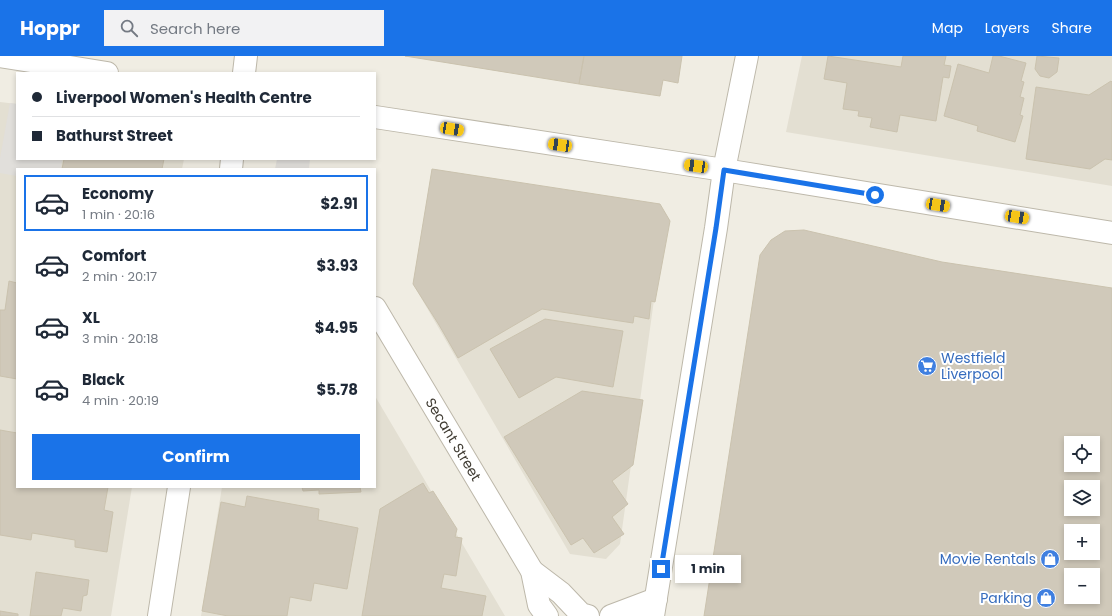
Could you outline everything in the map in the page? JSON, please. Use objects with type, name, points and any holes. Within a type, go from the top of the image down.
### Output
[{"type":"street","points":[[0,56],[101,72]]},
{"type":"street","points":[[244,72],[246,56]]},
{"type":"street","points":[[611,616],[655,607],[717,223],[724,170],[746,56]]},
{"type":"street","points":[[376,117],[724,170],[1112,233]]},
{"type":"street","name":"Secant Street","points":[[376,310],[532,571],[540,605],[547,616]]},
{"type":"street","points":[[159,616],[180,488]]},
{"type":"street","name":"Secant Street","points":[[532,571],[561,593],[581,614],[588,616]]},
{"type":"shaded area","points":[[802,56],[1112,56],[1112,186],[786,132]]},
{"type":"shaded area","points":[[0,102],[16,104],[16,160],[184,160],[182,168],[16,168],[16,488],[132,488],[111,616],[0,616]]},
{"type":"shaded area","points":[[10,103],[16,104],[16,160],[62,160],[61,168],[16,168],[16,176],[0,173],[0,158]]},
{"type":"shaded area","points":[[277,160],[310,160],[309,168],[275,168]]},
{"type":"shaded area","points":[[432,169],[660,204],[665,221],[620,544],[606,559],[570,554],[413,284]]},
{"type":"shaded area","points":[[376,398],[505,616],[201,616],[222,488],[376,488]]},
{"type":"building","points":[[405,56],[584,56],[579,84]]},
{"type":"building","points":[[584,56],[682,56],[678,83],[663,80],[660,96],[579,84]]},
{"type":"building","points":[[828,56],[901,67],[903,56],[946,56],[944,65],[951,66],[949,78],[943,77],[936,121],[900,115],[897,132],[870,127],[872,118],[858,116],[859,111],[843,109],[847,83],[824,79]]},
{"type":"building","points":[[993,56],[999,56],[1026,63],[1021,81],[1024,82],[1020,97],[1024,98],[1020,115],[1023,116],[1015,142],[977,131],[978,126],[944,116],[958,64],[989,73]]},
{"type":"building","points":[[1037,56],[1059,58],[1057,72],[1049,78],[1040,76],[1035,69]]},
{"type":"building","points":[[1111,81],[1112,160],[1105,159],[1090,169],[1026,159],[1036,87],[1089,95]]},
{"type":"building","points":[[64,160],[164,160],[162,168],[62,168]]},
{"type":"building","points":[[432,169],[660,204],[670,221],[655,302],[651,301],[649,319],[634,316],[633,323],[542,309],[458,358],[413,284]]},
{"type":"building","name":"Westfield Liverpool","points":[[804,230],[942,262],[1112,288],[1112,616],[704,616],[760,255],[771,240],[785,231]]},
{"type":"building","points":[[9,281],[16,283],[16,379],[0,376],[0,310],[5,310]]},
{"type":"building","points":[[545,319],[623,331],[613,387],[556,377],[519,398],[490,349]]},
{"type":"building","points":[[582,391],[643,400],[633,465],[612,481],[628,504],[612,517],[624,534],[594,553],[583,538],[571,545],[504,437]]},
{"type":"building","points":[[0,430],[16,433],[16,488],[108,488],[104,510],[113,512],[107,552],[75,547],[75,540],[32,533],[31,540],[0,535]]},
{"type":"building","points":[[423,483],[429,493],[433,491],[457,529],[455,537],[462,538],[456,576],[444,574],[441,588],[486,596],[482,616],[362,616],[380,509]]},
{"type":"building","points":[[302,488],[360,488],[361,492],[319,494],[319,490],[303,491]]},
{"type":"building","points":[[247,496],[319,509],[318,520],[358,528],[347,589],[314,583],[311,601],[290,597],[287,616],[228,616],[202,611],[221,502],[245,507]]},
{"type":"building","points":[[36,572],[89,580],[87,595],[83,596],[81,611],[63,608],[61,616],[30,616]]},
{"type":"building","points":[[0,611],[18,614],[18,616],[0,616]]},
{"type":"place","name":"Westfield Liverpool","points":[[927,366]]},
{"type":"place","name":"Movie Rentals","points":[[1050,559]]},
{"type":"place","name":"Parking","points":[[1046,598]]},
{"type":"route","points":[[661,569],[724,170],[875,195]]}]
